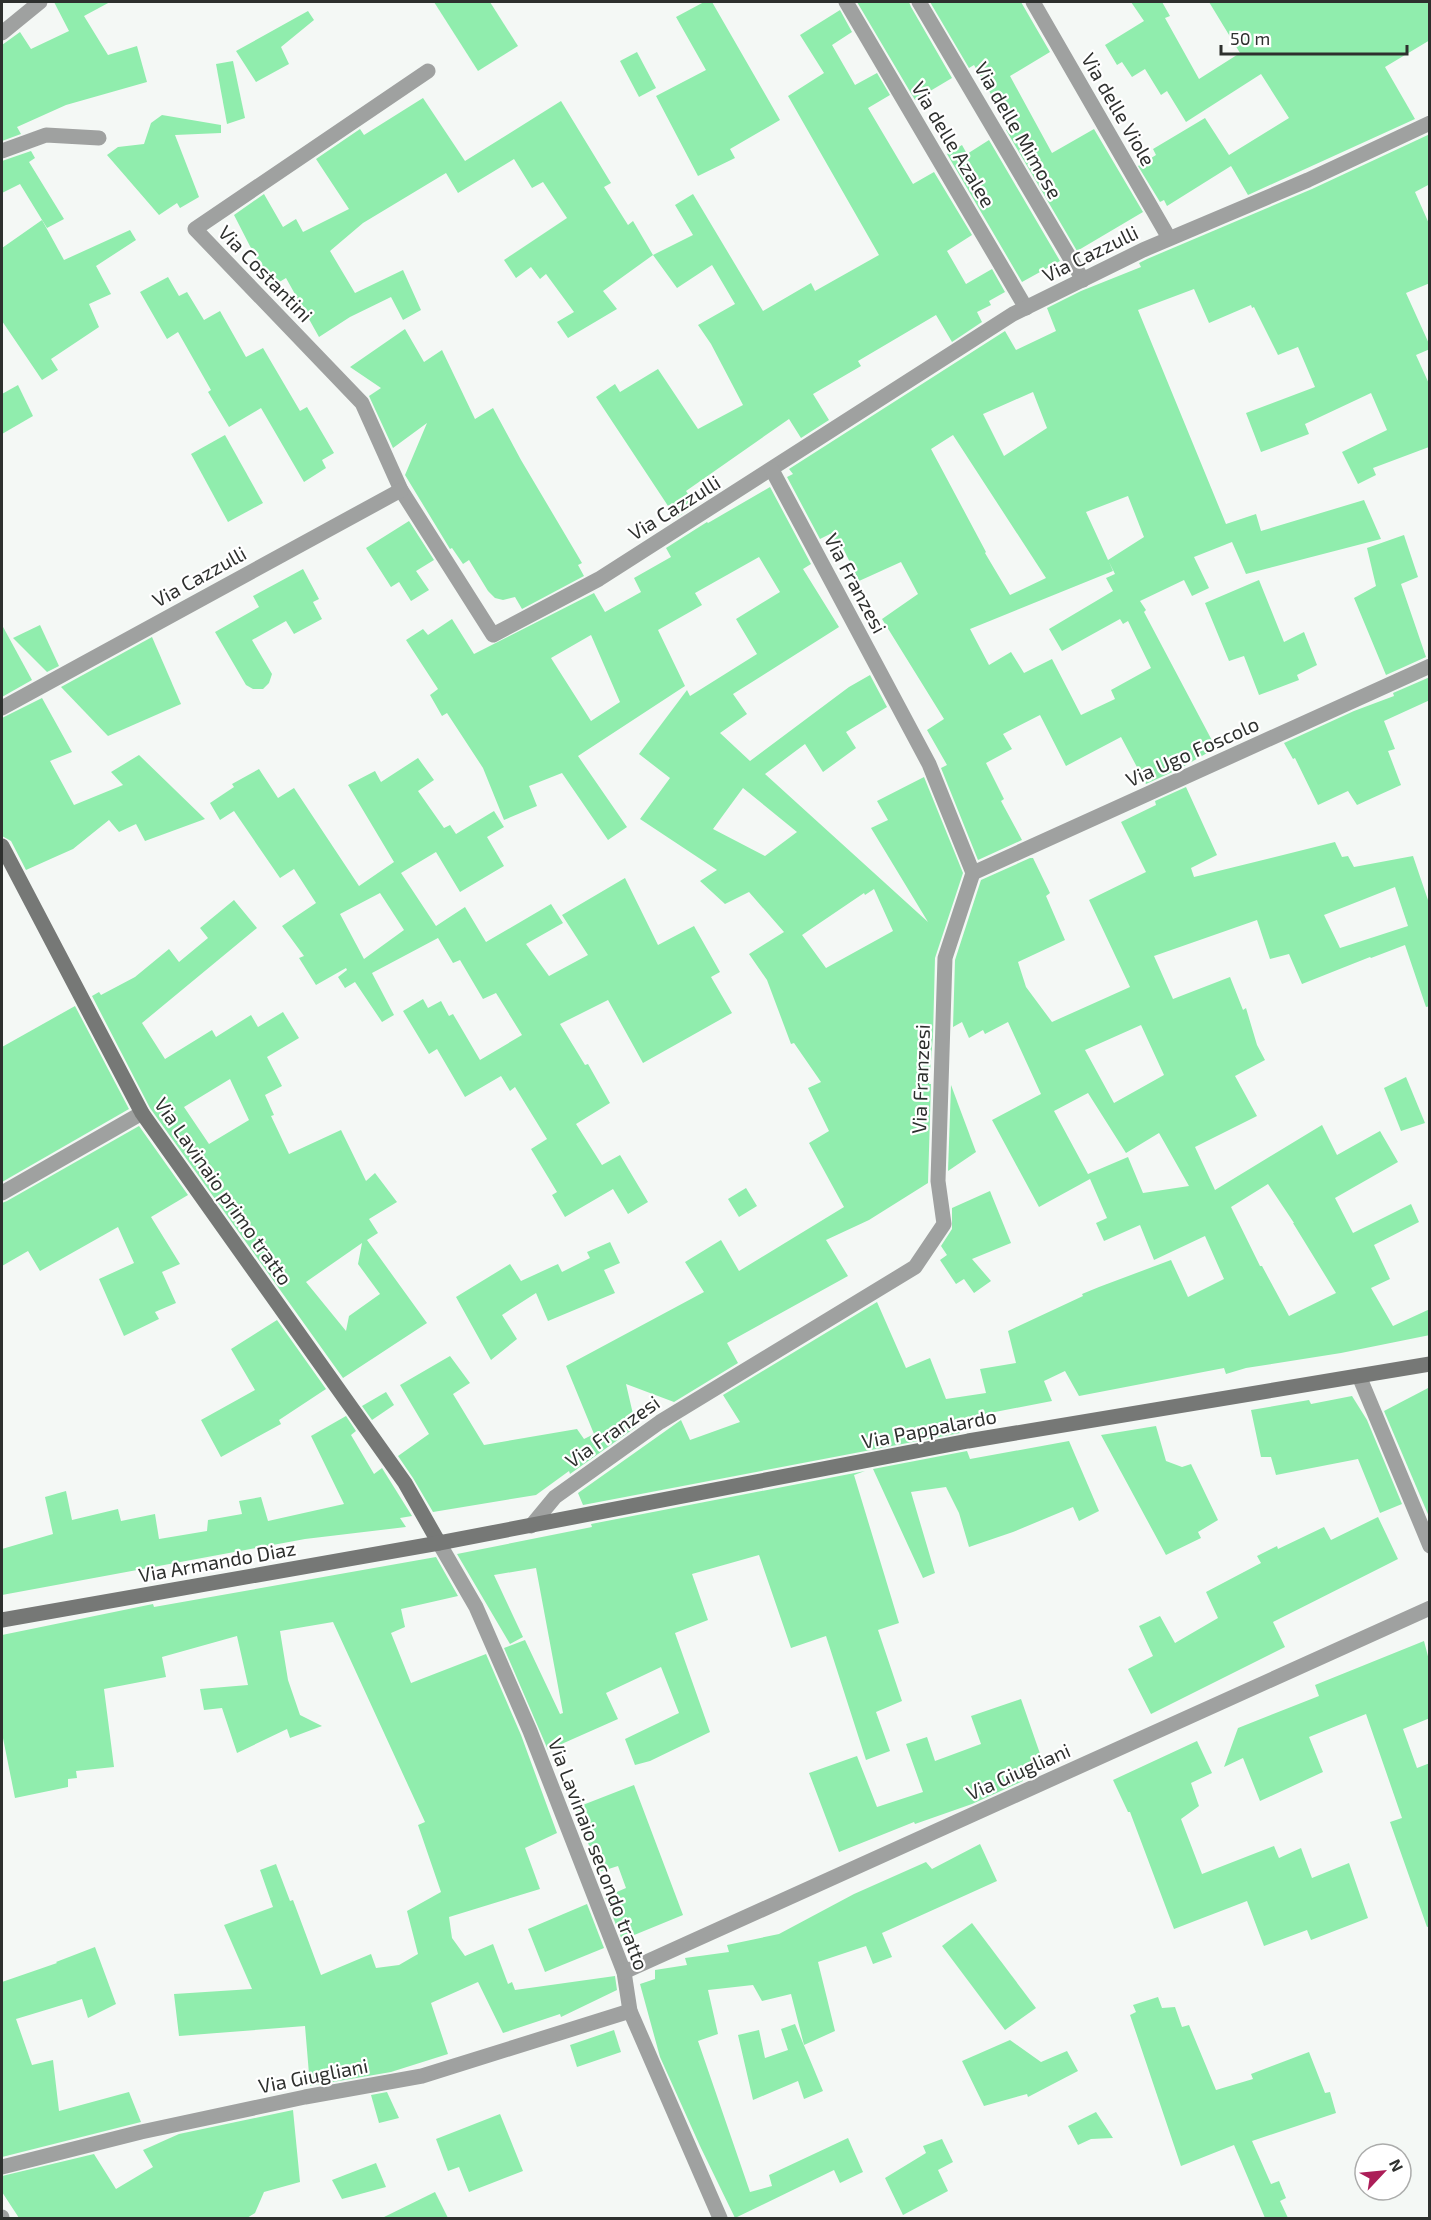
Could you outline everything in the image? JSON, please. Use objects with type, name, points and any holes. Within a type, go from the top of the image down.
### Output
[{"type":"main road","name":"Via Lavinaio primo tratto","points":[[2,846],[142,1113],[405,1484],[439,1543]]},
{"type":"main road","name":"Via Pappalardo","points":[[439,1543],[968,1441],[1430,1364]]},
{"type":"main road","name":"Via Armando Diaz","points":[[2,1620],[439,1543]]},
{"type":"street","points":[[2,33],[40,2]]},
{"type":"street","name":"Via delle Azalee","points":[[846,2],[1026,308]]},
{"type":"street","name":"Via delle Mimose","points":[[919,2],[1083,280]]},
{"type":"street","name":"Via delle Viole","points":[[1033,2],[1169,238]]},
{"type":"street","name":"Via Costantini","points":[[401,490],[362,403],[195,229],[428,71]]},
{"type":"street","name":"Via Cazzulli","points":[[2,708],[401,490],[493,635],[599,579],[1013,314],[1169,238],[1308,180],[1430,123]]},
{"type":"street","points":[[2,151],[46,135],[99,138]]},
{"type":"street","name":"Via Franzesi","points":[[531,1526],[555,1497],[660,1422],[915,1268],[944,1224],[938,1181],[945,958],[973,873],[929,764],[772,470]]},
{"type":"street","name":"Via Ugo Foscolo","points":[[973,873],[1430,666]]},
{"type":"street","points":[[2,1193],[142,1113]]},
{"type":"street","points":[[1359,1376],[1430,1546]]},
{"type":"street","name":"Via Lavinaio secondo tratto","points":[[439,1543],[476,1607],[530,1731],[624,1972],[630,2011],[720,2218]]},
{"type":"street","name":"Via Giugliani","points":[[624,1972],[1430,1608]]},
{"type":"street","name":"Via Giugliani","points":[[2,2167],[162,2127],[305,2097],[422,2076],[630,2011]]},
{"type":"building","points":[[54,2],[110,2],[84,16],[108,55],[137,46],[147,82],[66,105],[17,127],[21,134],[2,141],[2,45],[20,32],[31,49],[69,31]]},
{"type":"building","points":[[434,2],[490,2],[518,46],[478,71]]},
{"type":"building","points":[[704,2],[712,2],[780,120],[730,149],[735,158],[698,176],[656,96],[706,70],[676,17]]},
{"type":"building","points":[[857,2],[909,2],[952,78],[915,100]]},
{"type":"building","points":[[930,2],[1021,2],[1050,52],[1010,76],[1052,153],[1094,129],[1143,212],[1077,251],[1006,130],[1010,127],[974,65],[969,68]]},
{"type":"building","points":[[1131,2],[1162,2],[1170,16],[1165,18],[1199,79],[1240,53],[1209,2],[1430,2],[1430,40],[1385,67],[1415,119],[1248,195],[1231,166],[1167,206],[1164,200],[1160,202],[1138,166],[1156,155],[1153,149],[1205,118],[1229,155],[1289,118],[1261,74],[1186,122],[1167,91],[1161,95],[1145,69],[1132,77],[1122,62],[1117,65],[1105,45],[1144,21]]},
{"type":"building","points":[[840,10],[852,32],[832,45],[855,85],[877,73],[890,95],[868,108],[913,184],[934,172],[972,235],[947,251],[966,284],[992,269],[1005,292],[989,301],[991,305],[977,312],[982,322],[952,342],[936,315],[858,361],[861,366],[813,394],[829,420],[801,438],[789,419],[686,491],[696,505],[676,518],[596,397],[615,384],[620,392],[658,369],[698,429],[743,405],[711,344],[698,325],[735,304],[712,265],[677,288],[653,255],[693,235],[675,205],[693,194],[763,311],[811,283],[815,291],[879,255],[788,96],[824,73],[800,35]]},
{"type":"building","points":[[308,11],[314,20],[281,47],[289,64],[256,82],[236,51]]},
{"type":"building","points":[[637,52],[656,88],[639,97],[620,61]]},
{"type":"building","points":[[233,61],[245,118],[227,124],[216,64]]},
{"type":"building","points":[[423,98],[465,161],[561,101],[611,183],[604,187],[628,225],[633,221],[653,255],[603,291],[617,309],[568,338],[557,322],[574,312],[546,274],[540,279],[531,267],[516,278],[504,260],[567,218],[543,182],[532,188],[514,159],[458,193],[446,173],[363,223],[330,251],[355,293],[403,270],[421,310],[403,320],[391,297],[350,317],[319,337],[286,278],[271,287],[234,215],[264,194],[283,227],[296,219],[303,232],[349,209],[316,159],[360,129],[364,135]]},
{"type":"building","points":[[162,115],[221,125],[221,133],[175,135],[199,197],[180,208],[177,203],[159,215],[107,155],[118,147],[144,144],[151,123]]},
{"type":"building","points":[[1430,134],[1430,184],[1415,192],[1430,226],[1430,283],[1406,293],[1430,346],[1430,349],[1416,355],[1430,386],[1429,447],[1373,468],[1376,475],[1358,484],[1342,452],[1387,430],[1371,393],[1305,424],[1309,434],[1261,452],[1246,413],[1315,387],[1298,347],[1278,355],[1251,305],[1209,323],[1194,289],[1138,310],[1226,524],[1256,514],[1261,531],[1364,500],[1381,539],[1246,574],[1232,542],[1194,557],[1209,588],[1192,596],[1184,580],[1140,601],[1216,748],[1146,784],[1121,737],[1066,766],[1040,715],[1003,734],[1012,749],[986,763],[1004,799],[1001,801],[1022,840],[978,860],[941,768],[947,765],[927,730],[944,719],[882,619],[918,594],[901,562],[859,581],[842,546],[839,548],[830,534],[820,539],[787,477],[793,474],[789,469],[1005,331],[1016,350],[1056,331],[1047,308],[1081,291],[1141,267],[1139,263],[1147,259],[1312,189]],"holes":[[[1033,392],[1047,428],[1004,456],[983,414]],[[953,435],[1046,578],[1010,595],[985,553],[931,449]],[[1128,496],[1144,537],[1108,560],[1086,512]],[[1109,562],[1115,574],[1106,578],[1113,591],[1049,629],[1062,651],[1120,619],[1123,624],[1128,621],[1151,668],[1111,690],[1115,699],[1081,715],[1052,659],[1024,673],[1011,652],[989,665],[970,629],[1113,571]]]},
{"type":"building","points":[[989,140],[1060,261],[1022,282],[947,154],[962,145],[967,154]]},
{"type":"building","points":[[31,151],[35,158],[29,162],[64,219],[47,228],[20,184],[2,193],[2,161]]},
{"type":"building","points":[[42,220],[64,260],[130,230],[136,240],[96,266],[111,294],[89,304],[99,327],[51,359],[58,370],[42,380],[2,321],[2,248]]},
{"type":"building","points":[[168,277],[179,296],[187,292],[204,320],[220,311],[246,357],[263,348],[300,411],[307,407],[334,453],[322,460],[326,468],[304,482],[261,408],[229,427],[208,392],[211,390],[178,332],[167,339],[140,292]]},
{"type":"building","points":[[405,329],[424,362],[442,350],[475,419],[493,408],[582,563],[578,565],[584,576],[522,609],[515,597],[503,600],[495,598],[488,591],[469,560],[463,564],[452,548],[450,549],[405,475],[427,423],[393,448],[369,396],[381,388],[350,367]]},
{"type":"building","points":[[18,385],[33,416],[2,434],[2,394]]},
{"type":"building","points":[[225,435],[263,503],[228,522],[191,454]]},
{"type":"building","points":[[770,487],[811,564],[803,569],[839,627],[733,694],[747,714],[720,733],[750,761],[849,687],[870,675],[887,707],[846,732],[856,748],[823,772],[805,744],[765,774],[928,922],[871,828],[888,820],[877,801],[924,777],[963,873],[935,958],[929,1084],[931,1084],[928,1183],[869,1220],[826,1240],[848,1276],[727,1343],[738,1363],[674,1402],[626,1384],[636,1427],[570,1474],[569,1471],[536,1495],[433,1512],[398,1456],[429,1434],[400,1385],[450,1356],[470,1383],[453,1394],[484,1445],[577,1429],[584,1439],[594,1434],[566,1366],[704,1292],[685,1262],[721,1240],[739,1271],[844,1207],[809,1143],[829,1131],[808,1088],[821,1082],[794,1043],[791,1044],[767,980],[749,954],[784,932],[749,892],[725,904],[700,881],[717,870],[640,819],[670,778],[639,754],[687,690],[690,696],[757,654],[736,619],[780,592],[759,557],[695,593],[702,605],[658,630],[685,686],[578,756],[627,827],[608,840],[562,773],[529,786],[537,806],[504,820],[483,768],[447,713],[442,716],[430,695],[438,689],[406,640],[423,629],[428,635],[452,619],[474,654],[594,593],[605,612],[641,592],[634,578],[671,557],[666,548]],"holes":[[[591,635],[620,702],[591,721],[551,658]],[[743,788],[797,832],[765,856],[713,829]],[[874,889],[893,931],[826,968],[802,935],[864,893],[865,895]]]},
{"type":"building","points":[[409,521],[434,560],[416,571],[429,590],[411,601],[399,582],[391,587],[366,548]]},
{"type":"building","points":[[1404,535],[1418,577],[1401,584],[1426,657],[1386,675],[1354,598],[1376,586],[1367,548]]},
{"type":"building","points":[[303,569],[319,599],[313,602],[322,619],[294,634],[286,621],[252,640],[272,674],[269,683],[263,689],[253,689],[246,685],[215,632],[259,607],[253,596]]},
{"type":"building","points":[[1259,580],[1284,642],[1304,632],[1317,665],[1297,675],[1299,680],[1259,695],[1244,656],[1229,661],[1205,603]]},
{"type":"building","points":[[2,625],[32,680],[2,697]]},
{"type":"building","points":[[40,625],[59,666],[47,672],[13,638]]},
{"type":"building","points":[[152,637],[181,704],[108,736],[61,687]]},
{"type":"building","points":[[1430,677],[1430,700],[1384,721],[1395,749],[1388,751],[1401,785],[1357,805],[1348,791],[1318,805],[1295,758],[1293,759],[1284,743],[1354,711],[1394,696],[1393,693]]},
{"type":"building","points":[[42,698],[72,752],[50,761],[74,805],[123,785],[111,772],[139,755],[205,819],[145,841],[136,824],[119,832],[109,820],[73,849],[26,870],[11,841],[2,836],[2,718]]},
{"type":"building","points":[[418,758],[434,780],[418,791],[444,828],[450,825],[456,834],[494,811],[504,827],[487,837],[504,866],[460,892],[436,852],[401,873],[436,926],[465,907],[486,942],[551,904],[563,923],[526,944],[549,976],[588,955],[562,915],[625,878],[658,945],[694,926],[720,972],[711,977],[732,1013],[643,1063],[608,1000],[560,1024],[585,1065],[588,1064],[610,1103],[576,1124],[602,1165],[620,1155],[648,1202],[628,1214],[613,1189],[565,1217],[552,1195],[557,1192],[531,1149],[547,1139],[515,1087],[510,1091],[501,1076],[465,1097],[437,1049],[429,1054],[403,1011],[423,999],[428,1008],[441,1001],[449,1016],[453,1014],[480,1060],[522,1035],[496,993],[483,999],[460,960],[453,963],[438,938],[372,973],[394,1015],[382,1022],[355,982],[345,988],[338,977],[347,970],[346,968],[316,985],[299,958],[304,956],[282,926],[316,903],[294,869],[280,878],[234,811],[220,820],[210,803],[234,787],[232,784],[259,769],[278,798],[294,788],[359,886],[394,862],[348,785],[375,771],[381,782]],"holes":[[[380,893],[404,930],[364,959],[340,914]]]},
{"type":"building","points":[[1186,787],[1217,855],[1191,868],[1194,877],[1335,842],[1342,857],[1348,856],[1354,867],[1413,856],[1430,906],[1430,1006],[1426,1007],[1405,945],[1302,984],[1289,954],[1270,959],[1257,920],[1154,956],[1173,999],[1230,977],[1243,1010],[1246,1008],[1257,1045],[1265,1060],[1235,1076],[1257,1116],[1195,1147],[1215,1190],[1322,1125],[1337,1155],[1380,1131],[1398,1162],[1335,1198],[1353,1233],[1411,1204],[1419,1222],[1374,1245],[1390,1279],[1371,1288],[1393,1326],[1430,1309],[1430,1335],[1341,1353],[1246,1368],[1226,1374],[1224,1368],[1079,1396],[1065,1371],[1044,1381],[1052,1401],[954,1420],[960,1433],[583,1505],[578,1493],[681,1420],[690,1440],[740,1422],[723,1395],[877,1302],[906,1368],[930,1358],[946,1399],[986,1393],[980,1369],[1016,1363],[1008,1331],[1083,1296],[1082,1294],[1171,1260],[1188,1297],[1224,1279],[1205,1236],[1154,1260],[1140,1225],[1104,1241],[1096,1223],[1107,1218],[1090,1179],[1039,1207],[992,1120],[1041,1094],[1008,1022],[985,1034],[983,1030],[969,1038],[962,1022],[953,1027],[955,960],[981,880],[1030,858],[1033,858],[1050,893],[1046,896],[1065,940],[1018,962],[1026,987],[1052,1022],[1130,987],[1089,900],[1146,872],[1121,822],[1156,805],[1155,801]],"holes":[[[1395,887],[1408,926],[1340,948],[1324,915]],[[1141,1025],[1164,1075],[1114,1103],[1085,1050]],[[1088,1093],[1126,1153],[1159,1133],[1189,1186],[1143,1193],[1128,1157],[1088,1174],[1054,1111]],[[1268,1184],[1336,1293],[1289,1316],[1260,1266],[1231,1207]]]},
{"type":"building","points":[[234,900],[257,928],[142,1023],[165,1059],[212,1030],[216,1037],[251,1015],[258,1027],[283,1012],[299,1038],[267,1057],[282,1086],[265,1095],[274,1115],[271,1116],[289,1154],[341,1130],[366,1181],[375,1173],[397,1202],[369,1219],[378,1233],[367,1240],[427,1323],[343,1378],[150,1108],[92,996],[99,992],[101,995],[135,977],[169,949],[179,962],[208,938],[200,928]],"holes":[[[230,1079],[249,1120],[209,1144],[184,1107]],[[362,1243],[358,1264],[380,1294],[349,1316],[346,1331],[306,1282]]]},
{"type":"building","points":[[75,1006],[129,1109],[2,1182],[2,1047]]},
{"type":"building","points":[[1406,1077],[1425,1123],[1401,1131],[1384,1088]]},
{"type":"building","points":[[951,1085],[976,1152],[948,1171]]},
{"type":"building","points":[[139,1126],[188,1195],[151,1217],[180,1264],[162,1272],[176,1303],[155,1312],[159,1319],[124,1336],[99,1279],[134,1263],[118,1227],[40,1271],[28,1251],[2,1266],[2,1203]]},
{"type":"building","points":[[746,1188],[757,1206],[739,1217],[728,1199]]},
{"type":"building","points":[[990,1191],[1011,1243],[972,1259],[991,1281],[974,1293],[964,1279],[956,1284],[940,1260],[947,1255],[941,1246],[952,1229],[952,1208]]},
{"type":"building","points":[[610,1242],[620,1263],[604,1270],[615,1293],[548,1321],[536,1293],[502,1315],[517,1339],[491,1360],[456,1297],[510,1264],[521,1281],[558,1264],[562,1272],[590,1258],[587,1252]]},
{"type":"building","points":[[277,1320],[326,1389],[279,1420],[281,1424],[221,1457],[201,1420],[255,1390],[231,1349]]},
{"type":"building","points":[[1430,1387],[1430,1519],[1384,1411]]},
{"type":"building","points":[[386,1392],[394,1405],[372,1420],[362,1406]]},
{"type":"building","points":[[1352,1396],[1367,1420],[1402,1504],[1380,1513],[1358,1459],[1276,1475],[1271,1457],[1261,1457],[1251,1410],[1309,1400],[1311,1404]]},
{"type":"building","points":[[346,1416],[356,1431],[351,1435],[374,1474],[382,1468],[412,1516],[400,1518],[406,1527],[305,1539],[2,1595],[2,1549],[53,1534],[45,1497],[66,1491],[72,1520],[118,1509],[121,1521],[155,1514],[159,1539],[207,1531],[208,1520],[242,1514],[239,1501],[261,1497],[268,1521],[344,1504],[311,1436]]},
{"type":"building","points":[[1156,1426],[1166,1461],[1182,1467],[1191,1464],[1218,1520],[1198,1532],[1201,1538],[1166,1555],[1101,1435]]},
{"type":"building","points":[[1069,1441],[1099,1511],[1079,1521],[1073,1507],[969,1547],[959,1513],[946,1487],[911,1492],[935,1573],[923,1578],[873,1469],[967,1451],[970,1459]]},
{"type":"building","points":[[865,1471],[854,1475],[899,1623],[878,1630],[902,1701],[876,1712],[890,1751],[866,1760],[826,1636],[791,1648],[759,1555],[692,1574],[708,1620],[675,1633],[710,1732],[650,1761],[635,1765],[625,1739],[679,1713],[661,1667],[606,1693],[618,1719],[548,1750],[504,1648],[525,1640],[560,1714],[563,1713],[536,1568],[494,1575],[523,1637],[510,1644],[457,1554],[592,1527],[591,1524]]},
{"type":"building","points":[[1378,1517],[1398,1559],[1273,1622],[1285,1647],[1151,1714],[1128,1669],[1153,1656],[1139,1626],[1160,1616],[1175,1643],[1218,1618],[1206,1592],[1261,1563],[1257,1556],[1277,1546],[1278,1549],[1324,1527],[1331,1540]]},
{"type":"building","points":[[436,1557],[458,1596],[401,1609],[405,1627],[391,1633],[411,1683],[486,1654],[521,1735],[557,1833],[525,1848],[540,1889],[449,1917],[452,1938],[465,1956],[493,1944],[508,1984],[512,1982],[515,1990],[615,1976],[617,1990],[561,2017],[560,2014],[503,2033],[478,1982],[431,2003],[448,2054],[391,2072],[310,2086],[305,2026],[179,2036],[174,1994],[252,1989],[224,1925],[273,1907],[260,1870],[276,1864],[290,1901],[293,1900],[321,1975],[371,1954],[376,1968],[399,1965],[418,1954],[407,1911],[441,1892],[418,1825],[425,1822],[333,1622],[280,1631],[288,1680],[300,1715],[322,1726],[290,1738],[287,1729],[237,1753],[222,1708],[204,1710],[200,1689],[248,1685],[237,1636],[162,1657],[166,1677],[104,1689],[114,1767],[76,1771],[77,1778],[68,1779],[68,1787],[15,1798],[2,1733],[2,1635],[153,1604],[154,1607]]},
{"type":"building","points":[[1424,1641],[1430,1664],[1430,1718],[1403,1729],[1417,1768],[1430,1763],[1430,1926],[1427,1927],[1390,1822],[1402,1818],[1366,1714],[1309,1737],[1323,1772],[1260,1801],[1243,1758],[1224,1767],[1238,1728],[1319,1696],[1315,1685]]},
{"type":"building","points":[[1021,1699],[1045,1768],[1021,1777],[1023,1781],[972,1804],[915,1824],[914,1822],[839,1852],[809,1773],[857,1756],[877,1807],[923,1792],[906,1744],[927,1737],[935,1761],[981,1744],[971,1716]]},
{"type":"building","points":[[1197,1741],[1212,1773],[1191,1783],[1199,1806],[1181,1819],[1202,1874],[1274,1846],[1279,1858],[1301,1848],[1312,1878],[1349,1863],[1368,1918],[1311,1940],[1307,1930],[1264,1946],[1247,1901],[1174,1929],[1130,1812],[1113,1780]]},
{"type":"building","points":[[634,1785],[683,1915],[622,1940],[605,1897],[626,1888],[618,1866],[599,1872],[575,1808]]},
{"type":"building","points":[[980,1844],[997,1881],[882,1933],[892,1957],[873,1964],[866,1946],[818,1962],[835,2031],[804,2045],[791,1994],[762,2001],[753,1985],[708,1990],[718,2034],[698,2041],[750,2192],[772,2186],[769,2175],[848,2138],[863,2172],[840,2183],[834,2170],[735,2218],[660,2057],[640,1984],[655,1979],[655,1970],[687,1965],[685,1958],[729,1952],[727,1945],[779,1934],[854,1894],[926,1862],[932,1869]]},
{"type":"building","points":[[587,1904],[604,1948],[545,1972],[528,1929]]},
{"type":"building","points":[[972,1923],[1036,2008],[1005,2030],[942,1946]]},
{"type":"building","points":[[95,1947],[116,2004],[88,2018],[82,1999],[16,2019],[32,2065],[53,2060],[59,2111],[129,2092],[141,2122],[2,2157],[2,1982]]},
{"type":"building","points":[[1158,1997],[1162,2008],[1175,2007],[1182,2027],[1189,2025],[1216,2090],[1253,2079],[1251,2074],[1309,2052],[1325,2093],[1330,2092],[1336,2113],[1252,2141],[1271,2184],[1279,2181],[1286,2198],[1280,2201],[1288,2218],[1265,2218],[1234,2145],[1181,2166],[1130,2015],[1136,2012],[1133,2005]]},
{"type":"building","points":[[795,2024],[823,2091],[804,2099],[798,2081],[753,2100],[738,2035],[759,2030],[765,2058],[788,2050],[781,2029]]},
{"type":"building","points":[[614,2030],[621,2052],[577,2067],[570,2045]]},
{"type":"building","points":[[1010,2040],[1041,2062],[1067,2051],[1078,2071],[1028,2097],[1027,2094],[984,2106],[962,2061]]},
{"type":"building","points":[[387,2092],[399,2118],[379,2123],[371,2095]]},
{"type":"building","points":[[293,2110],[300,2182],[264,2192],[255,2213],[247,2218],[19,2218],[2,2192],[2,2176],[94,2154],[116,2189],[153,2167],[143,2150],[179,2134]]},
{"type":"building","points":[[1096,2112],[1113,2138],[1091,2139],[1078,2145],[1068,2126]]},
{"type":"building","points":[[500,2114],[523,2171],[469,2192],[459,2167],[448,2171],[436,2139]]},
{"type":"building","points":[[942,2139],[953,2162],[938,2170],[948,2191],[903,2215],[885,2178],[926,2153],[923,2146]]},
{"type":"building","points":[[376,2163],[386,2187],[342,2199],[332,2180]]},
{"type":"building","points":[[435,2192],[448,2218],[382,2218]]}]
